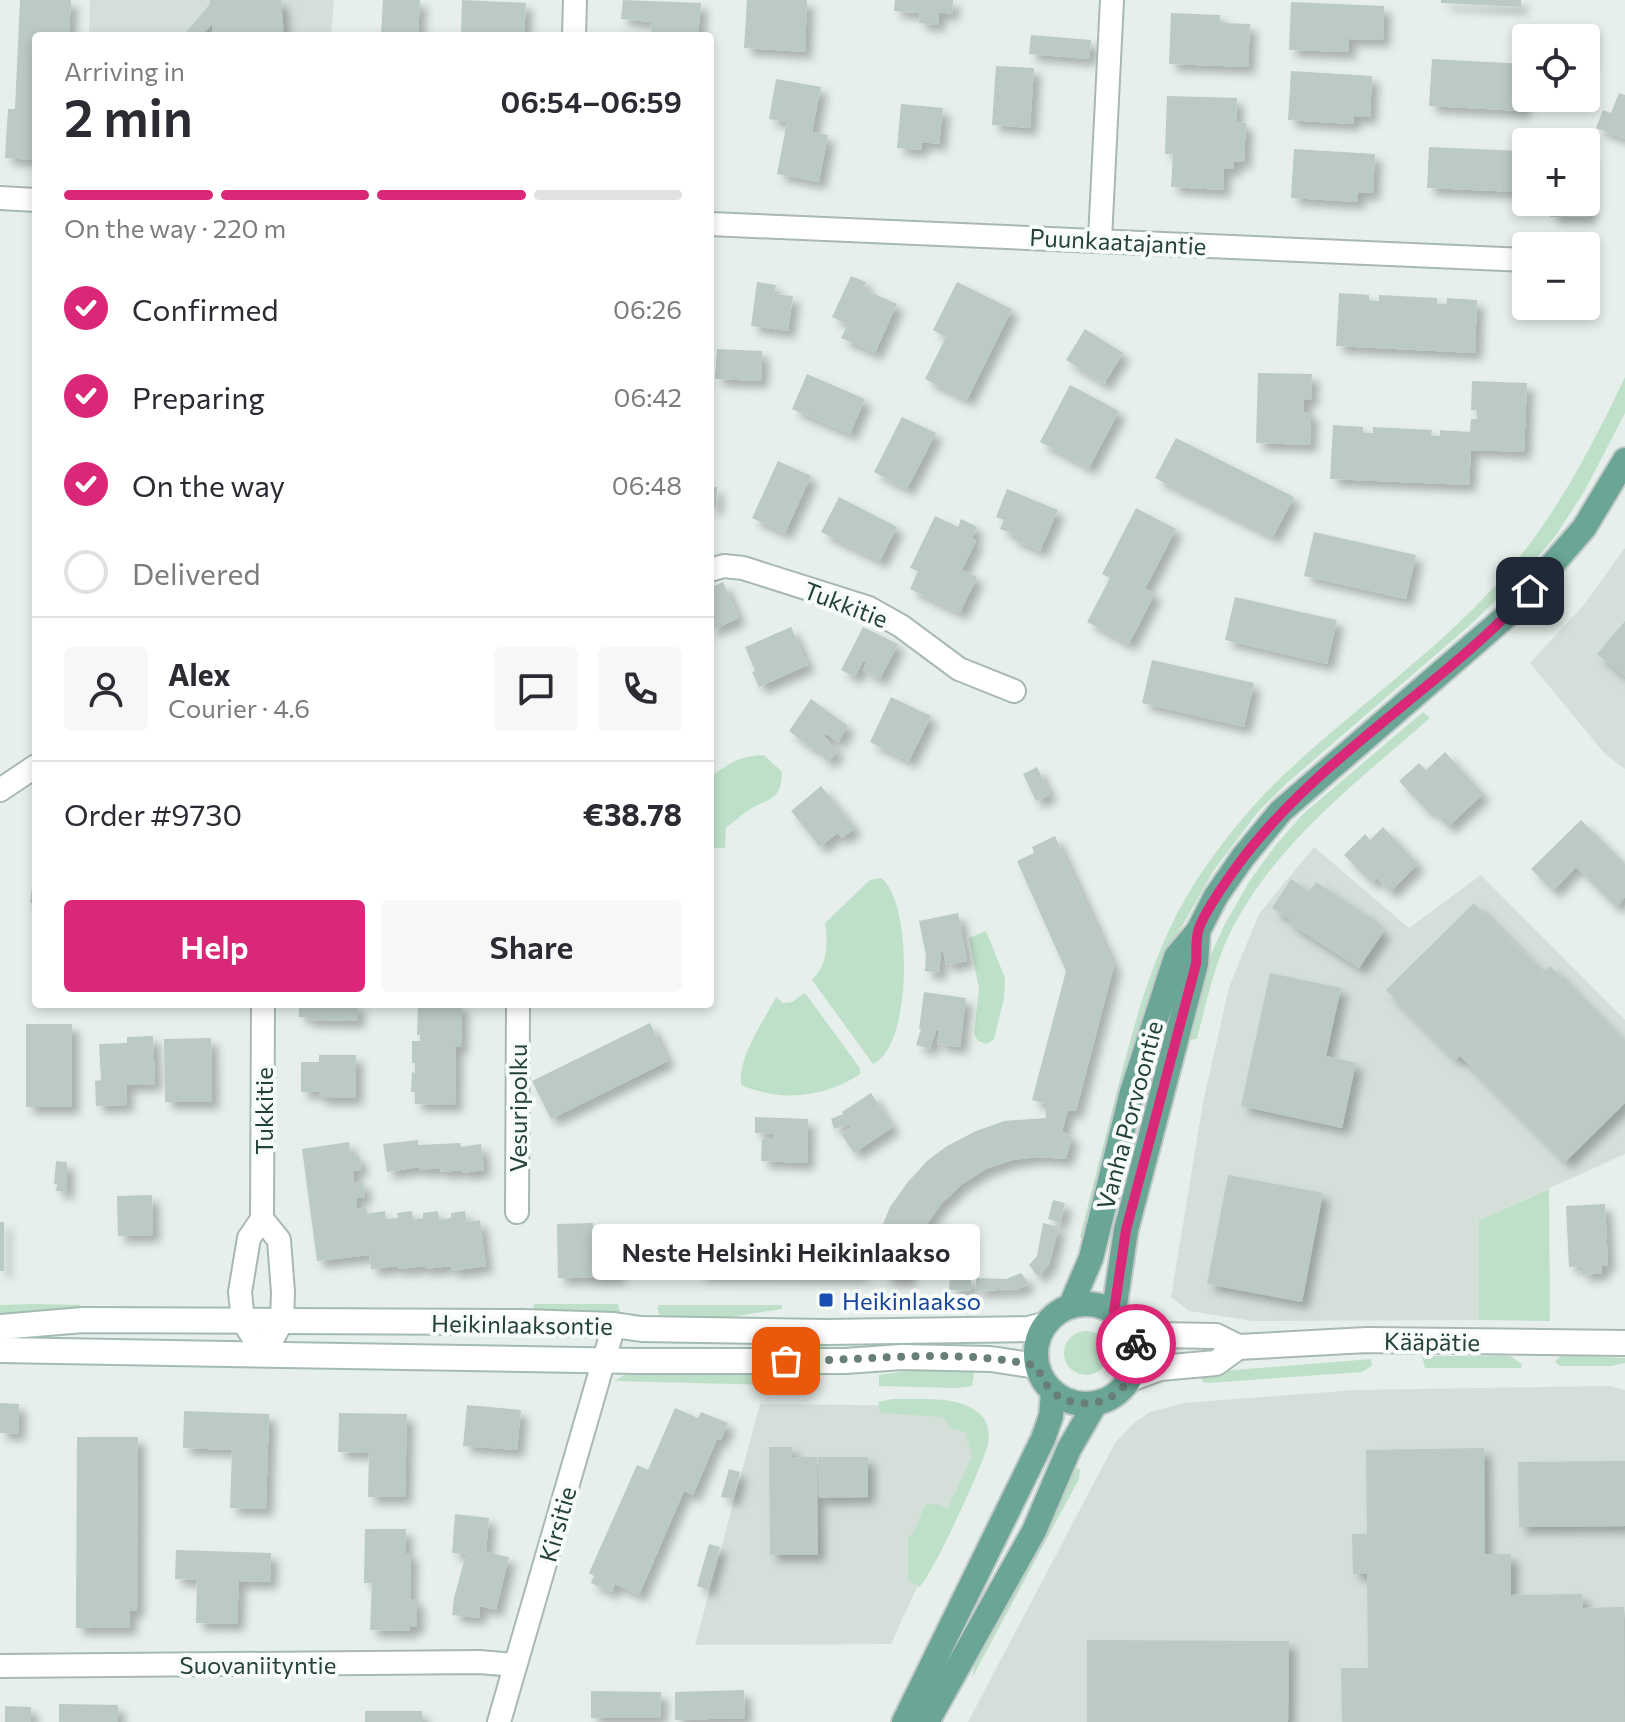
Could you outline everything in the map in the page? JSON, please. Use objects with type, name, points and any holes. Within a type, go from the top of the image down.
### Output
[{"type":"main road","name":"Vanha Porvoontie","points":[[1071,1305],[1091,1258],[1132,1092],[1176,957],[1198,931],[1216,896],[1243,857],[1281,811],[1511,612],[1584,528],[1625,460]]},
{"type":"main road","name":"Vanha Porvoontie","points":[[1114,1311],[1126,1230],[1196,964],[1198,931]]},
{"type":"main road","points":[[1095,1304],[1114,1311],[1132,1331],[1136,1346],[1136,1361],[1130,1379],[1115,1396],[1095,1404],[1067,1401],[1053,1393],[1043,1381],[1037,1366],[1036,1344],[1044,1325],[1056,1312],[1071,1305],[1095,1304]]},
{"type":"main road","name":"Heikinlaaksontie","points":[[0,1327],[83,1320],[614,1325],[641,1329],[844,1332],[1016,1329],[1044,1325]]},
{"type":"main road","name":"Kääpätie","points":[[1132,1331],[1158,1335],[1216,1336],[1238,1347],[1367,1340],[1625,1343]]},
{"type":"main road","name":"Kääpätie","points":[[1130,1379],[1160,1368],[1216,1363],[1238,1347]]},
{"type":"main road","name":"Heikinlaaksontie","points":[[0,1350],[604,1361],[845,1361],[902,1357],[991,1359],[1037,1366]]},
{"type":"main road","points":[[904,1722],[1043,1439],[1051,1416],[1053,1393]]},
{"type":"main road","points":[[927,1722],[1034,1531],[1069,1449],[1095,1404]]},
{"type":"street","points":[[574,32],[575,0]]},
{"type":"street","points":[[1100,239],[1112,0]]},
{"type":"street","points":[[0,198],[32,200]]},
{"type":"street","name":"Puunkaatajantie","points":[[714,224],[1512,259]]},
{"type":"street","name":"Tukkitie","points":[[714,569],[724,566],[743,568],[869,608],[901,626],[959,669],[1014,691]]},
{"type":"street","points":[[0,790],[32,769]]},
{"type":"street","name":"Tukkitie","points":[[263,1008],[262,1219],[249,1238],[240,1292],[243,1321],[264,1355]]},
{"type":"street","name":"Vesuripolku","points":[[517,1212],[518,1008]]},
{"type":"street","name":"Tukkitie","points":[[262,1219],[279,1240],[283,1292],[282,1321],[264,1355]]},
{"type":"street","name":"Kirsitie","points":[[499,1722],[614,1325]]},
{"type":"street","name":"Suovaniityntie","points":[[0,1666],[479,1662],[515,1665]]},
{"type":"shaded area","points":[[90,0],[334,0],[331,32],[89,32]]},
{"type":"shaded area","points":[[1625,548],[1625,769],[1605,754],[1530,663],[1583,606]]},
{"type":"shaded area","points":[[1314,847],[1409,928],[1481,875],[1625,1020],[1625,1154],[1479,1220],[1479,1320],[1253,1321],[1189,1311],[1171,1297],[1203,1103],[1229,987],[1259,914]]},
{"type":"shaded area","points":[[1609,1386],[1625,1390],[1625,1722],[968,1722],[1115,1443],[1150,1412],[1184,1403],[1355,1390]]},
{"type":"shaded area","points":[[760,1404],[941,1406],[966,1414],[980,1449],[891,1644],[695,1645]]},
{"type":"green space","points":[[1625,377],[1625,413],[1584,492],[1554,538],[1525,572],[1469,626],[1287,783],[1258,812],[1214,870],[1172,944],[1083,1239],[1080,1237],[1140,1006],[1160,950],[1186,897],[1231,832],[1276,782],[1446,635],[1515,563],[1568,486]]},
{"type":"green space","points":[[1423,712],[1430,718],[1319,816],[1248,901],[1224,946],[1197,1039],[1189,1040],[1186,1037],[1205,967],[1249,882],[1303,814]]},
{"type":"green space","points":[[764,755],[782,772],[780,787],[770,799],[745,812],[726,828],[725,848],[714,848],[714,774],[747,757]]},
{"type":"green space","points":[[881,878],[891,891],[899,913],[904,972],[896,1030],[886,1051],[873,1064],[812,980],[826,953],[825,923],[870,880]]},
{"type":"green space","points":[[986,931],[1005,978],[1004,998],[994,1039],[987,1044],[978,1041],[974,1034],[979,989],[969,938]]},
{"type":"green space","points":[[805,993],[860,1068],[860,1074],[832,1088],[802,1095],[771,1094],[741,1085],[747,1051],[776,997],[783,1003],[792,1002]]},
{"type":"green space","points":[[1549,1189],[1550,1321],[1479,1320],[1479,1220]]},
{"type":"green space","points":[[534,1304],[618,1304],[621,1315],[533,1315]]},
{"type":"green space","points":[[0,1305],[80,1305],[80,1312],[0,1316]]},
{"type":"green space","points":[[659,1305],[782,1305],[782,1309],[730,1317],[660,1317]]},
{"type":"green space","points":[[1086,1331],[1101,1338],[1108,1353],[1101,1368],[1086,1375],[1071,1368],[1064,1353],[1071,1338]]},
{"type":"green space","points":[[1561,1355],[1625,1358],[1625,1363],[1560,1366],[1555,1362]]},
{"type":"green space","points":[[1422,1356],[1510,1356],[1522,1364],[1521,1368],[1425,1368]]},
{"type":"green space","points":[[1371,1359],[1372,1366],[1362,1372],[1208,1383],[1203,1382],[1197,1373]]},
{"type":"green space","points":[[975,1367],[972,1386],[879,1386],[879,1375],[929,1368]]},
{"type":"green space","points":[[632,1371],[812,1373],[811,1386],[614,1381]]},
{"type":"green space","points":[[892,1399],[962,1404],[981,1415],[989,1432],[985,1455],[968,1495],[934,1564],[919,1587],[908,1579],[908,1535],[912,1536],[925,1505],[936,1504],[948,1508],[972,1456],[965,1432],[953,1429],[942,1417],[881,1413],[878,1402]]},
{"type":"green space","points":[[1074,1467],[1080,1469],[1079,1479],[972,1678],[976,1655]]},
{"type":"building","points":[[20,0],[71,0],[69,32],[32,32],[32,160],[5,158],[8,109],[15,109]]},
{"type":"building","points":[[210,0],[281,0],[284,32],[213,32],[212,24],[205,32],[186,32]]},
{"type":"building","points":[[383,0],[420,0],[418,32],[381,32]]},
{"type":"building","points":[[462,0],[526,3],[524,32],[461,32]]},
{"type":"building","points":[[623,0],[701,3],[698,32],[651,32],[652,22],[621,19]]},
{"type":"building","points":[[747,0],[807,0],[805,52],[744,48]]},
{"type":"building","points":[[895,0],[953,0],[952,14],[939,12],[938,25],[919,23],[920,13],[894,11]]},
{"type":"building","points":[[1441,0],[1521,0],[1521,7],[1441,3]]},
{"type":"building","points":[[1291,2],[1384,6],[1383,40],[1349,39],[1349,52],[1289,50]]},
{"type":"building","points":[[1171,13],[1220,15],[1220,23],[1250,24],[1248,67],[1169,64]]},
{"type":"building","points":[[1031,35],[1091,40],[1089,59],[1029,54]]},
{"type":"building","points":[[1432,59],[1512,63],[1512,110],[1429,106]]},
{"type":"building","points":[[996,66],[1034,68],[1030,128],[992,125]]},
{"type":"building","points":[[1291,71],[1372,76],[1370,117],[1354,116],[1353,124],[1288,120]]},
{"type":"building","points":[[776,79],[821,87],[812,132],[828,135],[819,182],[777,174],[787,122],[769,119]]},
{"type":"building","points":[[1619,93],[1625,95],[1625,139],[1596,128],[1603,110],[1611,113]]},
{"type":"building","points":[[1167,96],[1237,98],[1236,122],[1246,123],[1244,162],[1234,161],[1234,169],[1224,169],[1223,190],[1171,187],[1173,154],[1165,154]]},
{"type":"building","points":[[901,104],[943,108],[939,144],[922,142],[921,150],[897,148]]},
{"type":"building","points":[[1429,147],[1512,151],[1512,192],[1427,188]]},
{"type":"building","points":[[1294,149],[1375,154],[1373,193],[1358,193],[1358,202],[1291,198]]},
{"type":"building","points":[[851,276],[866,282],[863,289],[897,304],[875,353],[841,338],[848,324],[832,317]]},
{"type":"building","points":[[757,282],[776,285],[774,294],[793,296],[788,331],[751,326]]},
{"type":"building","points":[[957,282],[1012,309],[967,400],[925,379],[946,337],[933,330]]},
{"type":"building","points":[[1339,293],[1369,295],[1369,300],[1374,301],[1379,301],[1379,295],[1437,298],[1437,304],[1446,304],[1447,298],[1477,300],[1475,353],[1336,346]]},
{"type":"building","points":[[1085,329],[1123,353],[1104,384],[1066,360]]},
{"type":"building","points":[[717,349],[762,351],[761,381],[715,379]]},
{"type":"building","points":[[1258,373],[1312,374],[1311,400],[1304,400],[1304,412],[1311,412],[1310,445],[1256,443]]},
{"type":"building","points":[[807,374],[865,399],[850,434],[792,409]]},
{"type":"building","points":[[1472,381],[1527,383],[1524,452],[1471,450],[1469,485],[1330,479],[1333,425],[1363,427],[1363,433],[1373,433],[1373,427],[1432,430],[1431,436],[1440,436],[1440,430],[1470,432],[1471,419],[1477,419],[1477,410],[1471,410]]},
{"type":"building","points":[[1070,385],[1119,411],[1089,468],[1040,442]]},
{"type":"building","points":[[902,417],[936,433],[907,489],[874,472]]},
{"type":"building","points":[[1176,438],[1294,497],[1273,537],[1155,478]]},
{"type":"building","points":[[778,461],[811,476],[785,533],[752,518]]},
{"type":"building","points":[[714,487],[717,487],[714,508]]},
{"type":"building","points":[[1007,489],[1058,510],[1040,551],[1011,538],[1013,534],[1000,529],[1004,520],[996,517]]},
{"type":"building","points":[[839,497],[897,527],[880,561],[821,532]]},
{"type":"building","points":[[1136,508],[1176,529],[1145,589],[1155,593],[1129,644],[1087,622],[1110,578],[1102,574]]},
{"type":"building","points":[[935,516],[958,527],[961,519],[977,527],[972,538],[976,541],[962,570],[977,577],[960,613],[910,589],[918,571],[910,568]]},
{"type":"building","points":[[1314,532],[1416,555],[1406,599],[1304,576]]},
{"type":"building","points":[[723,582],[739,618],[714,629],[714,586]]},
{"type":"building","points":[[1235,597],[1337,620],[1327,664],[1225,640]]},
{"type":"building","points":[[1625,621],[1625,677],[1597,654]]},
{"type":"building","points":[[791,627],[808,665],[759,687],[745,647]]},
{"type":"building","points":[[863,627],[898,644],[880,679],[863,670],[866,662],[863,661],[855,677],[841,670]]},
{"type":"building","points":[[1152,660],[1254,683],[1244,727],[1142,703]]},
{"type":"building","points":[[891,697],[931,716],[909,761],[870,742]]},
{"type":"building","points":[[811,699],[848,726],[838,742],[826,734],[824,736],[838,752],[827,762],[816,748],[814,750],[789,731]]},
{"type":"building","points":[[1445,752],[1483,794],[1448,827],[1432,810],[1429,813],[1399,781],[1419,763],[1426,770]]},
{"type":"building","points":[[1037,767],[1050,795],[1036,801],[1023,774]]},
{"type":"building","points":[[821,786],[855,828],[842,838],[837,833],[820,847],[791,811]]},
{"type":"building","points":[[1581,820],[1625,864],[1625,897],[1616,907],[1576,867],[1553,891],[1531,869]]},
{"type":"building","points":[[1383,827],[1418,864],[1390,892],[1377,878],[1372,883],[1344,855],[1365,834],[1370,840]]},
{"type":"building","points":[[1055,836],[1114,966],[1076,1111],[1068,1110],[1062,1132],[1072,1136],[1066,1159],[1038,1157],[1013,1160],[986,1169],[962,1184],[941,1204],[923,1230],[913,1254],[908,1279],[884,1278],[885,1268],[862,1267],[861,1275],[698,1274],[699,1255],[704,1255],[705,1228],[861,1230],[861,1244],[875,1244],[890,1207],[907,1183],[928,1160],[947,1146],[1004,1121],[1046,1118],[1046,1104],[1032,1100],[1066,971],[1017,861],[1034,853],[1032,847]]},
{"type":"building","points":[[1291,879],[1309,892],[1316,882],[1374,920],[1372,922],[1384,931],[1359,968],[1289,923],[1291,920],[1272,908]]},
{"type":"building","points":[[1474,903],[1543,973],[1550,966],[1625,1043],[1625,1103],[1565,1162],[1460,1056],[1455,1060],[1386,990]]},
{"type":"building","points":[[958,913],[967,961],[946,965],[943,951],[939,973],[925,971],[926,955],[919,921]]},
{"type":"building","points":[[1270,973],[1341,988],[1326,1056],[1356,1063],[1342,1128],[1241,1106]]},
{"type":"building","points":[[924,992],[966,998],[960,1047],[937,1044],[939,1031],[936,1031],[930,1049],[916,1045],[921,1029]]},
{"type":"building","points":[[299,1008],[358,1008],[358,1021],[299,1017]]},
{"type":"building","points":[[418,1008],[462,1008],[461,1047],[456,1047],[455,1105],[415,1104],[415,1092],[411,1092],[412,1072],[415,1073],[412,1041],[420,1041],[420,1035],[417,1035]]},
{"type":"building","points":[[650,1023],[668,1061],[551,1119],[532,1081]]},
{"type":"building","points":[[26,1024],[72,1024],[72,1107],[26,1107]]},
{"type":"building","points":[[153,1036],[155,1084],[126,1085],[127,1105],[96,1106],[95,1081],[101,1080],[99,1044],[127,1043],[127,1037]]},
{"type":"building","points":[[211,1038],[212,1102],[165,1102],[164,1039]]},
{"type":"building","points":[[319,1055],[356,1055],[356,1098],[319,1098],[319,1092],[301,1092],[301,1062],[319,1062]]},
{"type":"building","points":[[871,1093],[893,1127],[854,1153],[841,1134],[852,1127],[849,1124],[834,1129],[831,1119]]},
{"type":"building","points":[[755,1117],[808,1119],[807,1163],[761,1161],[762,1139],[773,1139],[773,1134],[755,1133]]},
{"type":"building","points":[[418,1140],[418,1145],[460,1143],[461,1147],[481,1144],[484,1170],[441,1172],[440,1168],[420,1170],[419,1167],[387,1172],[383,1144]]},
{"type":"building","points":[[349,1142],[351,1156],[359,1155],[361,1170],[353,1171],[354,1183],[363,1181],[365,1197],[356,1198],[357,1209],[366,1207],[367,1214],[385,1211],[386,1219],[398,1218],[397,1213],[412,1211],[413,1220],[423,1218],[423,1213],[438,1211],[439,1220],[451,1218],[451,1213],[465,1211],[467,1222],[480,1220],[486,1266],[452,1271],[451,1266],[371,1269],[369,1255],[317,1261],[302,1149]]},
{"type":"building","points":[[56,1161],[67,1162],[67,1192],[56,1191]]},
{"type":"building","points":[[1228,1175],[1323,1193],[1302,1302],[1207,1284]]},
{"type":"building","points":[[152,1195],[153,1235],[118,1236],[117,1196]]},
{"type":"building","points":[[1053,1200],[1065,1203],[1060,1223],[1048,1219]]},
{"type":"building","points":[[1605,1204],[1608,1265],[1602,1266],[1602,1273],[1582,1275],[1581,1266],[1569,1267],[1566,1206]]},
{"type":"building","points":[[0,1222],[4,1222],[4,1271],[0,1271]]},
{"type":"building","points":[[593,1223],[593,1227],[630,1227],[630,1261],[618,1261],[618,1277],[558,1278],[557,1224]]},
{"type":"building","points":[[1043,1223],[1059,1227],[1049,1264],[1038,1277],[1029,1265],[1037,1256]]},
{"type":"building","points":[[1021,1273],[1029,1284],[1018,1289],[976,1291],[976,1278],[1006,1279]]},
{"type":"building","points":[[950,1278],[971,1278],[971,1291],[949,1290]]},
{"type":"building","points":[[0,1403],[19,1404],[18,1434],[0,1433]]},
{"type":"building","points":[[467,1405],[521,1410],[517,1450],[463,1446]]},
{"type":"building","points":[[675,1408],[698,1418],[701,1412],[728,1423],[721,1440],[717,1439],[693,1495],[684,1491],[639,1595],[615,1584],[612,1592],[591,1583],[594,1576],[589,1573],[637,1465],[648,1470]]},
{"type":"building","points":[[184,1411],[269,1414],[266,1509],[230,1508],[232,1450],[183,1448]]},
{"type":"building","points":[[339,1413],[407,1414],[405,1497],[368,1497],[369,1453],[338,1452]]},
{"type":"building","points":[[77,1437],[138,1437],[137,1611],[130,1611],[130,1628],[76,1628]]},
{"type":"building","points":[[769,1447],[792,1447],[792,1457],[817,1457],[818,1555],[770,1555]]},
{"type":"building","points":[[1484,1448],[1485,1554],[1511,1554],[1511,1595],[1582,1594],[1583,1608],[1624,1607],[1625,1722],[1342,1722],[1341,1668],[1368,1668],[1367,1574],[1353,1574],[1352,1534],[1367,1534],[1366,1450]]},
{"type":"building","points":[[818,1457],[868,1457],[868,1497],[819,1498]]},
{"type":"building","points":[[1625,1461],[1625,1526],[1519,1527],[1518,1462]]},
{"type":"building","points":[[729,1469],[740,1472],[733,1499],[721,1497]]},
{"type":"building","points":[[455,1514],[489,1518],[486,1552],[509,1557],[496,1610],[480,1606],[479,1618],[452,1615],[466,1554],[452,1553]]},
{"type":"building","points":[[365,1529],[406,1529],[405,1553],[411,1553],[410,1599],[417,1599],[417,1627],[410,1627],[410,1631],[370,1630],[372,1583],[364,1583]]},
{"type":"building","points":[[709,1544],[720,1547],[708,1590],[697,1586]]},
{"type":"building","points":[[176,1550],[271,1553],[270,1582],[239,1581],[237,1624],[196,1623],[197,1580],[175,1579]]},
{"type":"building","points":[[1087,1640],[1289,1641],[1288,1722],[1087,1722]]},
{"type":"building","points":[[744,1690],[745,1718],[675,1720],[675,1692]]},
{"type":"building","points":[[591,1691],[661,1692],[660,1718],[591,1718]]},
{"type":"building","points":[[59,1704],[118,1705],[118,1722],[59,1722]]},
{"type":"building","points":[[5,1706],[31,1707],[31,1722],[5,1722]]},
{"type":"building","points":[[365,1711],[422,1711],[422,1722],[365,1722]]},
{"type":"way so far","points":[[786,1361],[845,1361],[881,1357],[1015,1361],[1037,1366],[1043,1381],[1053,1393],[1067,1401],[1095,1404],[1115,1396],[1130,1379],[1136,1361],[1136,1344]]},
{"type":"place","name":"Heikinlaakso","points":[[826,1300]]},
{"type":"place","name":"Neste Helsinki Heikinlaakso","points":[[786,1361]]},
{"type":"route","points":[[1136,1344],[1132,1331],[1114,1311],[1119,1264],[1196,964],[1198,931],[1207,913],[1243,857],[1281,811],[1465,654],[1530,591]]}]
